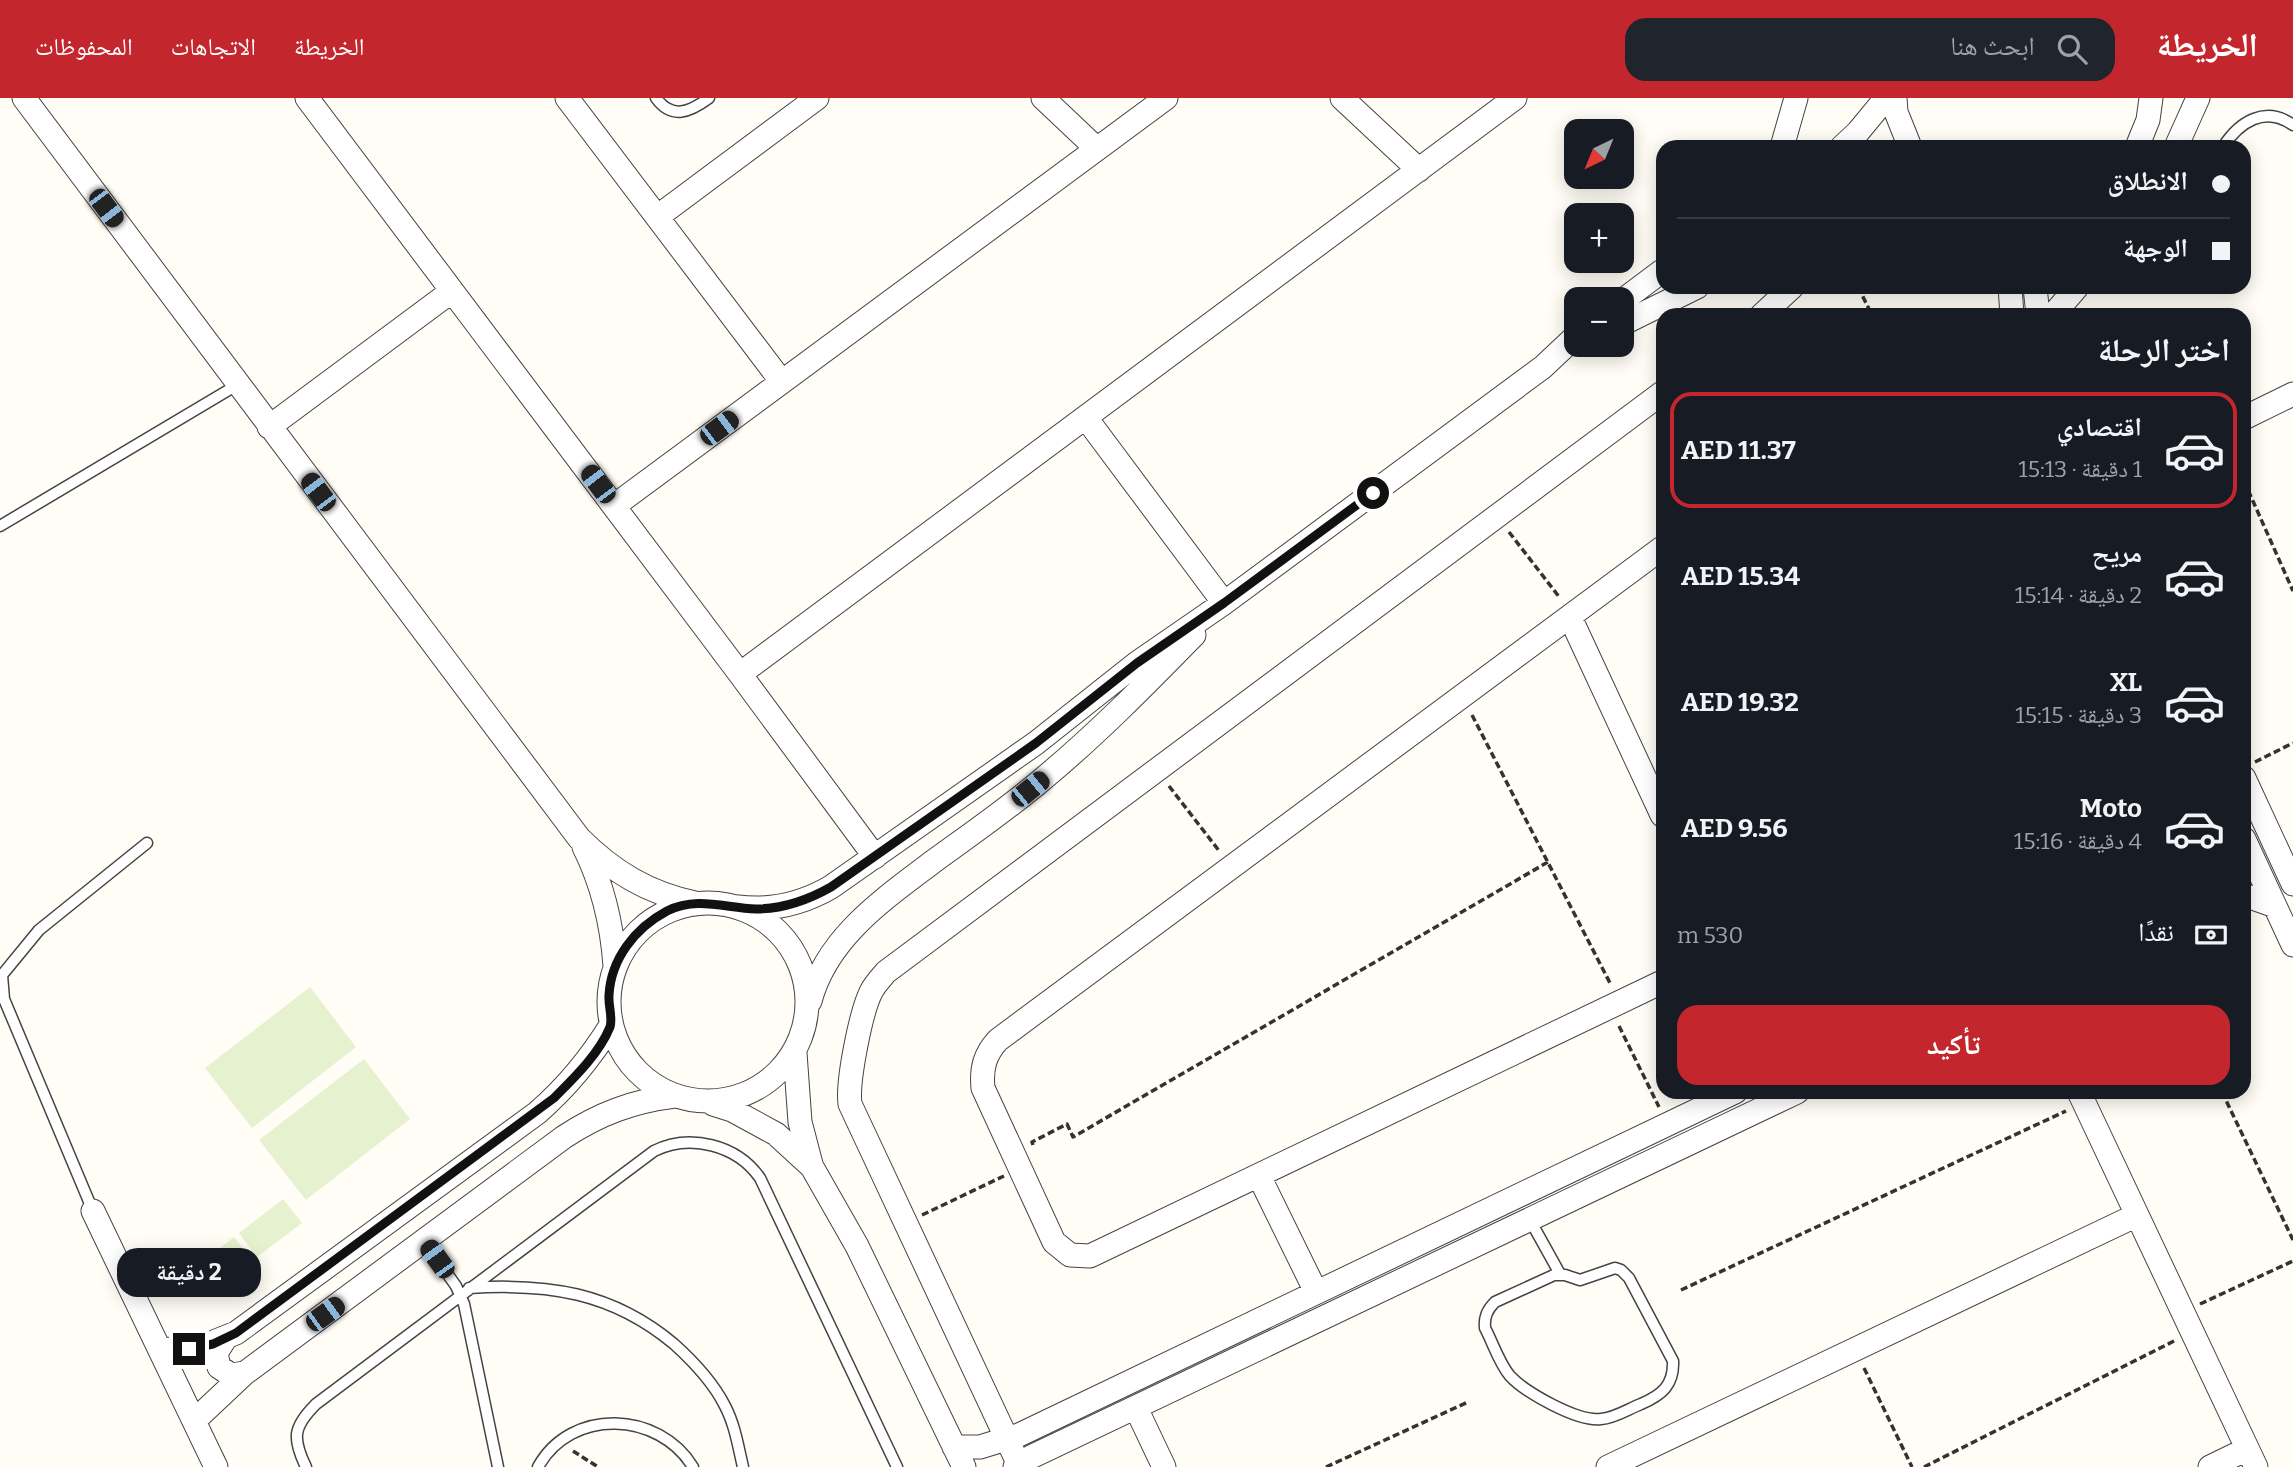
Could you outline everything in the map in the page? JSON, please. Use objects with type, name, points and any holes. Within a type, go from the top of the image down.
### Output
[{"type":"street","points":[[24,98],[579,838],[609,866],[644,887],[695,903],[770,908],[803,901],[831,887],[1036,743],[1165,643],[1224,603],[1542,367],[1564,347]]},
{"type":"street","points":[[307,98],[740,674],[874,857]]},
{"type":"street","points":[[567,98],[782,382]]},
{"type":"street","points":[[657,217],[817,98]]},
{"type":"street","points":[[1043,98],[1097,149]]},
{"type":"street","points":[[614,506],[1166,98]]},
{"type":"street","points":[[1342,98],[1419,170]]},
{"type":"street","points":[[740,674],[1515,98]]},
{"type":"street","points":[[1784,140],[1796,98]]},
{"type":"street","points":[[1849,140],[1886,98]]},
{"type":"street","points":[[1895,98],[1896,112],[1907,140]]},
{"type":"street","points":[[2140,140],[2148,120],[2151,98]]},
{"type":"street","points":[[2179,140],[2199,98]]},
{"type":"street","points":[[1634,292],[1656,276]]},
{"type":"street","points":[[269,427],[452,291]]},
{"type":"street","points":[[1672,307],[1688,294]]},
{"type":"street","points":[[1770,308],[1784,294]]},
{"type":"street","points":[[2059,308],[2071,294]]},
{"type":"street","points":[[1634,320],[1656,312]]},
{"type":"street","points":[[1542,367],[1564,356]]},
{"type":"street","points":[[2251,415],[2293,394]]},
{"type":"street","points":[[1656,398],[886,972],[872,989],[866,1009],[849,1085],[850,1104],[1018,1466],[1782,1099]]},
{"type":"street","points":[[1086,418],[1224,603]]},
{"type":"street","points":[[1656,552],[998,1040],[991,1048],[983,1067],[983,1088],[1054,1242],[1070,1255],[1080,1257],[1100,1253],[1656,985]]},
{"type":"street","points":[[709,1102],[735,1099],[759,1088],[779,1073],[795,1053],[804,1031],[813,991],[828,959],[862,919],[885,898],[1018,800],[1068,758],[1224,603]]},
{"type":"street","points":[[1571,616],[1656,803]]},
{"type":"street","points":[[2251,793],[2293,884]]},
{"type":"street","points":[[579,838],[605,900],[615,966]]},
{"type":"street","points":[[2251,854],[2293,945]]},
{"type":"street","points":[[2251,897],[2275,906]]},
{"type":"street","points":[[695,903],[669,910],[646,923],[628,942],[615,966],[609,995],[611,1025],[620,1048],[634,1069],[653,1085],[675,1096],[709,1102],[755,1121],[776,1134],[812,1167]]},
{"type":"street","points":[[738,907],[762,918],[782,935],[797,957],[806,981],[808,1007]]},
{"type":"street","points":[[160,1350],[201,1347],[225,1339],[537,1114],[586,1064],[611,1025]]},
{"type":"street","points":[[795,1053],[799,1111],[812,1167],[862,1256],[959,1457],[980,1447],[1006,1440],[1721,1099]]},
{"type":"street","points":[[194,1421],[245,1373],[584,1124],[628,1105],[675,1096]]},
{"type":"street","points":[[2081,1099],[2251,1458],[2210,1467]]},
{"type":"street","points":[[1259,1176],[1317,1292]]},
{"type":"street","points":[[93,1211],[216,1467]]},
{"type":"street","points":[[1608,1467],[2137,1215]]},
{"type":"street","points":[[225,1339],[216,1353],[219,1367],[231,1375],[245,1373]]},
{"type":"street","points":[[1136,1408],[1164,1467]]},
{"type":"lane","points":[[656,98],[667,110],[682,113],[709,98]]},
{"type":"lane","points":[[2229,140],[2238,127],[2254,118],[2273,116],[2293,125]]},
{"type":"lane","points":[[0,526],[237,385]]},
{"type":"lane","points":[[93,1211],[4,999],[2,975],[39,930],[148,844]]},
{"type":"lane","points":[[306,1467],[296,1437],[304,1415],[316,1404],[654,1151],[684,1143],[726,1150],[745,1161],[760,1178],[897,1467]]},
{"type":"lane","points":[[1530,1220],[1560,1274],[1580,1280],[1615,1268],[1626,1273],[1673,1361],[1671,1381],[1658,1397],[1610,1418],[1592,1420],[1571,1413],[1523,1387],[1510,1376],[1485,1328],[1486,1313],[1495,1302],[1560,1274]]},
{"type":"lane","points":[[424,1241],[465,1291],[498,1467]]},
{"type":"lane","points":[[465,1291],[525,1286],[572,1292],[609,1304],[647,1323],[681,1350],[716,1391],[732,1421],[743,1467]]},
{"type":"lane","points":[[537,1467],[559,1442],[584,1428],[622,1422],[658,1433],[674,1444],[693,1467]]},
{"type":"path","points":[[2251,497],[2293,591]]},
{"type":"path","points":[[1497,517],[1571,616]]},
{"type":"path","points":[[1462,697],[1548,862],[1667,1125]]},
{"type":"path","points":[[2251,764],[2293,743]]},
{"type":"path","points":[[1157,770],[1232,868]]},
{"type":"path","points":[[905,1224],[1038,1159],[1032,1142],[1067,1124],[1073,1137],[1548,862]]},
{"type":"path","points":[[1681,1290],[2079,1099]]},
{"type":"path","points":[[2225,1099],[2293,1240]]},
{"type":"path","points":[[2196,1306],[2293,1261]]},
{"type":"path","points":[[1924,1467],[2192,1332]]},
{"type":"path","points":[[1855,1349],[1912,1467]]},
{"type":"path","points":[[1326,1467],[1468,1402]]},
{"type":"path","points":[[559,1442],[597,1467]]},
{"type":"green space","points":[[310,987],[356,1047],[252,1128],[205,1068]]},
{"type":"green space","points":[[364,1059],[410,1119],[306,1200],[259,1140]]},
{"type":"green space","points":[[283,1199],[302,1223],[257,1257],[239,1233]]},
{"type":"green space","points":[[234,1237],[253,1261],[209,1295],[190,1271]]},
{"type":"route","points":[[189,1349],[213,1344],[236,1333],[537,1114],[586,1064],[611,1025],[609,995],[615,966],[628,942],[646,923],[669,910],[695,903],[770,908],[803,901],[831,887],[1036,743],[1137,663],[1224,603],[1373,493]]}]
